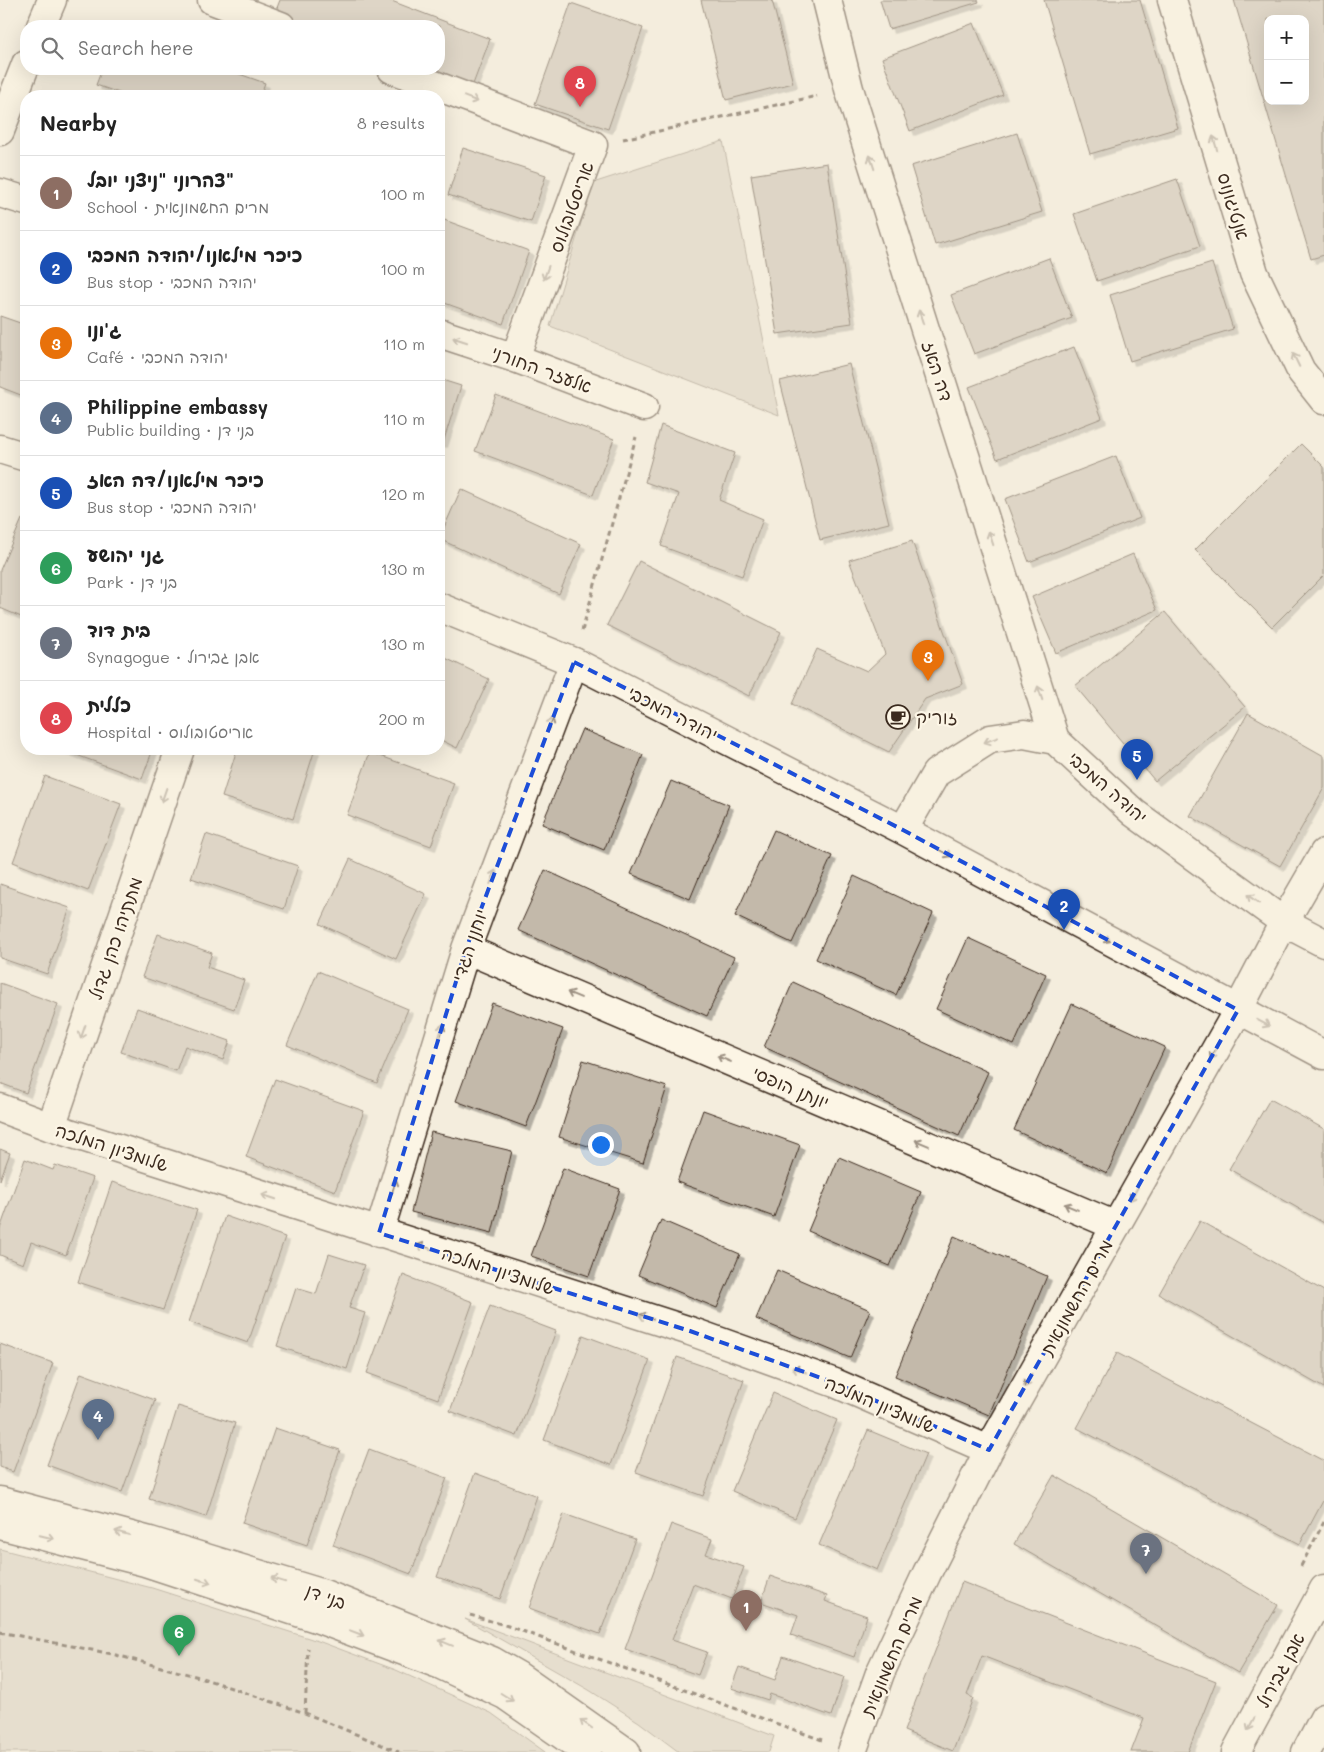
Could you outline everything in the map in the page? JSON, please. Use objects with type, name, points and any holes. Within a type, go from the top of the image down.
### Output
[{"type":"street","points":[[44,20],[52,0]]},
{"type":"street","points":[[212,0],[265,20]]},
{"type":"street","name":"דה האז","points":[[827,0],[849,90],[1055,740]]},
{"type":"street","name":"אנטיגונוס","points":[[1172,0],[1254,273],[1302,371],[1324,400]]},
{"type":"street","points":[[0,131],[22,75]]},
{"type":"street","name":"אריסטובולוס","points":[[408,75],[593,145],[515,358]]},
{"type":"street","points":[[0,193],[20,199]]},
{"type":"street","name":"אלעזר החורני","points":[[445,335],[515,358],[644,408]]},
{"type":"street","points":[[0,449],[20,455]]},
{"type":"street","name":"יהודה המכבי","points":[[445,609],[574,662],[902,830],[1324,1055]]},
{"type":"street","name":"יוחנן הגדי","points":[[380,1233],[466,949],[574,662]]},
{"type":"street","name":"יהודה המכבי","points":[[902,830],[936,773],[990,739],[1024,734],[1055,740],[1134,813],[1284,922],[1324,944]]},
{"type":"street","name":"מתתיהו כהן גדול","points":[[51,1127],[178,755]]},
{"type":"street","name":"מרים החשמונאית","points":[[852,1751],[885,1664],[927,1574],[989,1450],[1238,1010],[1284,922],[1324,853]]},
{"type":"street","name":"יונתן הופסי","points":[[466,949],[1116,1226]]},
{"type":"street","name":"שלומציון המלכה","points":[[0,1108],[51,1127],[690,1331],[835,1384],[989,1450]]},
{"type":"street","name":"בני דן","points":[[0,1501],[150,1541],[324,1594],[492,1661],[518,1676],[626,1752]]},
{"type":"street","name":"בני דן","points":[[0,1525],[146,1562],[316,1618],[441,1665],[481,1682],[505,1695],[587,1752]]},
{"type":"street","name":"אבן גבירול","points":[[1236,1752],[1324,1589]]},
{"type":"street","points":[[1306,1752],[1324,1718]]},
{"type":"path","points":[[593,145],[849,90]]},
{"type":"path","points":[[574,662],[644,408]]},
{"type":"path","points":[[462,1613],[508,1626],[852,1751]]},
{"type":"path","points":[[0,1632],[112,1654],[190,1675],[305,1712],[399,1752]]},
{"type":"path","points":[[305,1712],[309,1638]]},
{"type":"highlighted area","points":[[574,662],[903,830],[1238,1010],[989,1450],[835,1383],[690,1331],[379,1233],[466,949]]},
{"type":"shaded area","points":[[723,141],[779,415],[550,326],[593,183]]},
{"type":"shaded area","points":[[0,1549],[152,1588],[318,1641],[396,1670],[491,1713],[545,1752],[0,1752]]},
{"type":"shaded area","points":[[465,1619],[774,1736],[769,1752],[679,1752],[639,1722],[589,1690]]},
{"type":"building","points":[[280,0],[389,0],[441,20],[294,20],[275,13]]},
{"type":"building","points":[[701,0],[772,0],[793,83],[726,100]]},
{"type":"building","points":[[880,0],[978,0],[979,2],[889,29]]},
{"type":"building","points":[[1044,0],[1140,0],[1178,128],[1090,154]]},
{"type":"building","points":[[1234,0],[1324,0],[1324,255],[1311,259],[1265,105],[1309,105],[1309,15],[1264,15],[1264,101]]},
{"type":"building","points":[[571,3],[643,28],[608,129],[535,104]]},
{"type":"building","points":[[445,22],[490,39],[472,87],[439,75],[445,75]]},
{"type":"building","points":[[974,23],[1003,95],[910,131],[882,58]]},
{"type":"building","points":[[100,75],[242,75],[265,83],[262,90],[111,90],[96,85]]},
{"type":"building","points":[[1017,133],[1042,212],[935,245],[911,166]]},
{"type":"building","points":[[463,148],[546,175],[531,222],[448,195]]},
{"type":"building","points":[[827,163],[852,323],[777,334],[751,175]]},
{"type":"building","points":[[1177,179],[1200,246],[1097,281],[1074,214]]},
{"type":"building","points":[[445,220],[529,251],[503,324],[445,303]]},
{"type":"building","points":[[1049,258],[1072,318],[974,354],[951,295]]},
{"type":"building","points":[[1212,263],[1233,329],[1130,361],[1110,295]]},
{"type":"building","points":[[0,316],[20,323],[20,395],[0,387]]},
{"type":"building","points":[[1074,347],[1102,418],[997,459],[969,387]]},
{"type":"building","points":[[849,364],[889,523],[820,540],[780,381]]},
{"type":"building","points":[[445,381],[461,386],[445,437]]},
{"type":"building","points":[[496,395],[614,439],[593,495],[475,451]]},
{"type":"building","points":[[661,425],[735,453],[719,500],[763,519],[742,576],[661,546],[679,494],[645,482]]},
{"type":"building","points":[[1301,444],[1324,467],[1324,575],[1272,627],[1195,550]]},
{"type":"building","points":[[1116,456],[1140,518],[1029,562],[1005,499]]},
{"type":"building","points":[[461,489],[581,544],[559,594],[445,542],[445,525]]},
{"type":"building","points":[[20,524],[20,616],[0,608],[0,570]]},
{"type":"building","points":[[912,541],[963,684],[925,699],[889,752],[792,704],[817,649],[867,671],[885,654],[849,560]]},
{"type":"building","points":[[1133,554],[1157,610],[1056,653],[1032,597]]},
{"type":"building","points":[[639,561],[781,632],[749,696],[607,625]]},
{"type":"building","points":[[1165,612],[1245,707],[1155,781],[1075,686]]},
{"type":"building","points":[[445,658],[489,679],[457,748],[445,742]]},
{"type":"building","points":[[1248,713],[1324,756],[1324,788],[1280,866],[1190,816]]},
{"type":"building","points":[[582,729],[643,755],[604,850],[542,824]]},
{"type":"building","points":[[76,755],[151,755],[142,779]]},
{"type":"building","points":[[235,755],[313,755],[293,819],[222,797]]},
{"type":"building","points":[[369,755],[378,755],[454,783],[431,846],[347,815]]},
{"type":"building","points":[[45,776],[121,804],[88,891],[13,862]]},
{"type":"building","points":[[671,781],[729,805],[690,899],[631,874]]},
{"type":"building","points":[[774,830],[832,856],[792,943],[735,916]]},
{"type":"building","points":[[206,834],[298,866],[284,909],[191,878]]},
{"type":"building","points":[[350,859],[426,894],[396,959],[320,924]]},
{"type":"building","points":[[545,870],[734,957],[707,1016],[518,930]]},
{"type":"building","points":[[854,876],[933,913],[896,995],[816,959]]},
{"type":"building","points":[[0,884],[70,908],[47,974],[0,958]]},
{"type":"building","points":[[158,934],[212,953],[207,967],[244,980],[234,1009],[142,977]]},
{"type":"building","points":[[968,938],[1046,974],[1014,1045],[936,1009]]},
{"type":"building","points":[[318,971],[408,1009],[377,1083],[287,1045]]},
{"type":"building","points":[[793,982],[988,1072],[959,1136],[764,1047]]},
{"type":"building","points":[[0,983],[58,1004],[26,1093],[0,1083]]},
{"type":"building","points":[[492,1003],[563,1029],[526,1127],[456,1101]]},
{"type":"building","points":[[1072,1004],[1165,1047],[1107,1173],[1014,1130]]},
{"type":"building","points":[[137,1008],[230,1041],[223,1060],[185,1046],[176,1071],[121,1052]]},
{"type":"building","points":[[583,1060],[667,1087],[643,1163],[559,1137]]},
{"type":"building","points":[[275,1079],[364,1111],[335,1191],[246,1157]]},
{"type":"building","points":[[1270,1099],[1324,1129],[1324,1223],[1229,1169]]},
{"type":"building","points":[[703,1110],[800,1145],[774,1217],[677,1182]]},
{"type":"building","points":[[431,1132],[512,1151],[492,1233],[411,1212]]},
{"type":"building","points":[[0,1149],[10,1153],[0,1180]]},
{"type":"building","points":[[839,1157],[921,1192],[890,1266],[808,1231]]},
{"type":"building","points":[[25,1159],[53,1170],[55,1165],[93,1178],[66,1255],[31,1242],[23,1264],[0,1255],[0,1229]]},
{"type":"building","points":[[563,1168],[620,1189],[589,1276],[531,1256]]},
{"type":"building","points":[[112,1182],[197,1210],[163,1310],[78,1282]]},
{"type":"building","points":[[225,1216],[285,1237],[248,1343],[189,1322]]},
{"type":"building","points":[[661,1220],[740,1254],[717,1308],[638,1275]]},
{"type":"building","points":[[1200,1221],[1324,1291],[1324,1388],[1159,1294]]},
{"type":"building","points":[[954,1236],[1047,1276],[989,1415],[895,1376]]},
{"type":"building","points":[[329,1254],[364,1265],[349,1308],[365,1313],[347,1369],[277,1346],[296,1288],[316,1294]]},
{"type":"building","points":[[777,1270],[870,1310],[850,1358],[756,1319]]},
{"type":"building","points":[[403,1275],[473,1302],[438,1399],[367,1373]]},
{"type":"building","points":[[490,1306],[556,1331],[517,1436],[450,1411]]},
{"type":"building","points":[[583,1335],[650,1360],[611,1465],[544,1440]]},
{"type":"building","points":[[0,1344],[53,1363],[13,1472],[0,1467]]},
{"type":"building","points":[[1117,1353],[1324,1461],[1324,1499],[1300,1544],[1077,1428]]},
{"type":"building","points":[[677,1357],[744,1380],[703,1496],[636,1472]]},
{"type":"building","points":[[81,1373],[155,1400],[122,1492],[47,1465]]},
{"type":"building","points":[[773,1393],[837,1420],[795,1518],[732,1491]]},
{"type":"building","points":[[178,1406],[235,1423],[206,1517],[149,1499]]},
{"type":"building","points":[[275,1428],[340,1450],[307,1545],[242,1523]]},
{"type":"building","points":[[868,1430],[926,1454],[877,1570],[819,1545]]},
{"type":"building","points":[[369,1449],[447,1478],[411,1574],[333,1545]]},
{"type":"building","points":[[475,1473],[537,1496],[500,1599],[437,1577]]},
{"type":"building","points":[[1054,1475],[1278,1605],[1238,1673],[1014,1544]]},
{"type":"building","points":[[564,1514],[635,1539],[600,1634],[529,1608]]},
{"type":"building","points":[[671,1524],[712,1539],[706,1554],[744,1567],[732,1599],[693,1584],[672,1640],[707,1652],[698,1675],[625,1649]]},
{"type":"building","points":[[770,1576],[827,1596],[825,1601],[867,1616],[854,1657],[791,1635],[798,1615],[761,1602]]},
{"type":"building","points":[[962,1582],[1216,1681],[1188,1752],[1131,1752],[1144,1718],[982,1656],[967,1695],[973,1698],[953,1751],[904,1731]]},
{"type":"building","points":[[783,1656],[844,1677],[831,1716],[770,1694],[768,1700],[731,1688],[739,1667],[775,1680]]},
{"type":"place","name":"כללית","points":[[580,107]]},
{"type":"place","name":"ג'ונו","points":[[928,681]]},
{"type":"place","name":"זוריק","points":[[898,717]]},
{"type":"place","name":"כיכר מילאנו/דה האז","points":[[1137,780]]},
{"type":"place","name":"כיכר מילאנו/יהודה המכבי","points":[[1064,930]]},
{"type":"place","name":"Philippine embassy","points":[[98,1440]]},
{"type":"place","name":"בית דוד","points":[[1146,1574]]},
{"type":"place","name":"צהרוני \"ניצני יובל\"","points":[[746,1631]]},
{"type":"place","name":"גני יהושע","points":[[179,1656]]}]
